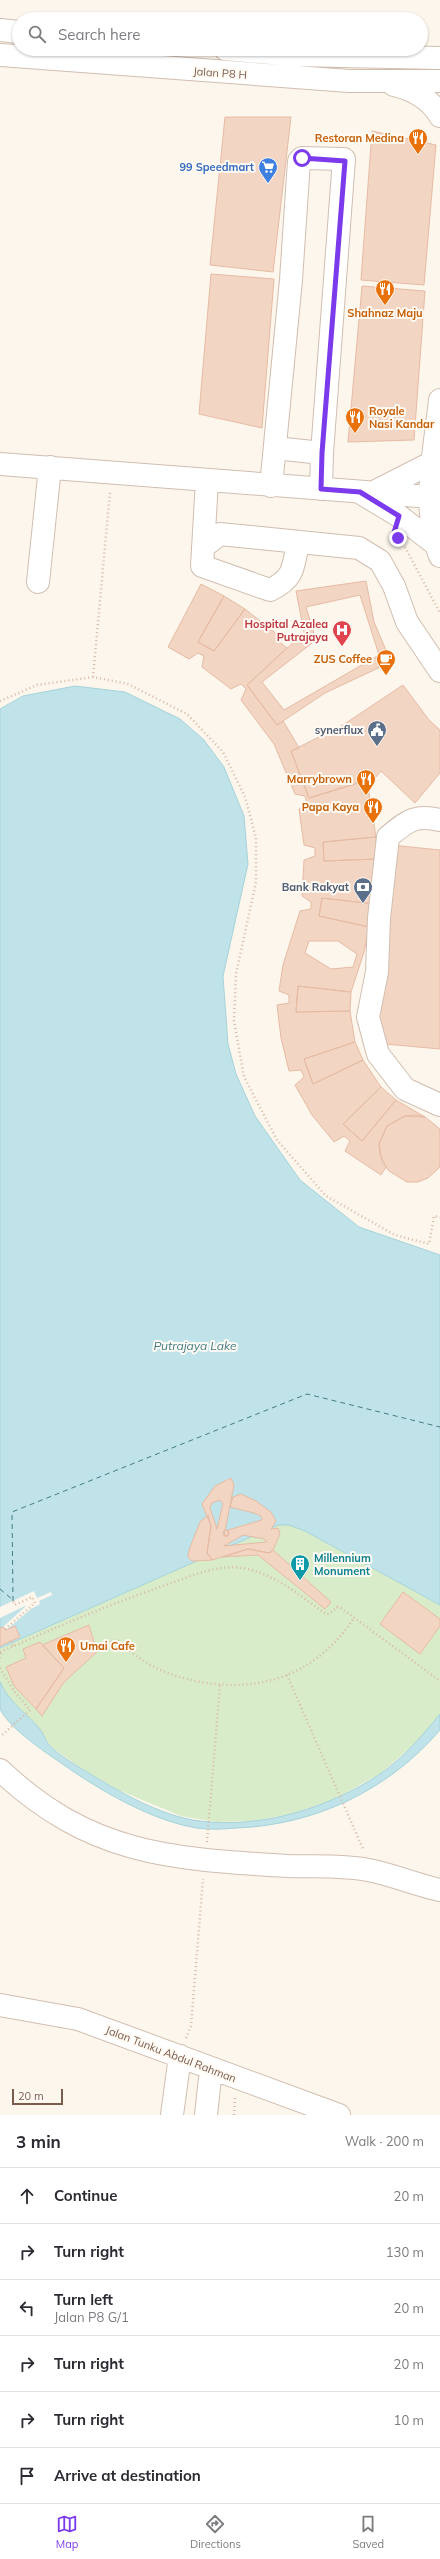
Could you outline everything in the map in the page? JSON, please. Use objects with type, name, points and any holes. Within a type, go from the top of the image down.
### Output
[{"type":"street","points":[[0,30],[12,31]]},
{"type":"street","name":"Jalan P8 H","points":[[0,54],[12,55]]},
{"type":"street","name":"Jalan P8 H","points":[[24,56],[239,74],[374,81],[440,81]]},
{"type":"street","points":[[342,56],[440,58]]},
{"type":"street","points":[[374,81],[404,87],[424,98],[440,116]]},
{"type":"street","points":[[271,486],[291,280],[299,161],[302,158],[344,159],[322,453],[321,489]]},
{"type":"street","points":[[437,549],[431,519],[431,497],[433,462],[440,400]]},
{"type":"street","points":[[275,448],[322,453]]},
{"type":"street","points":[[367,492],[433,462]]},
{"type":"street","points":[[0,464],[50,466],[206,481],[431,497]]},
{"type":"street","points":[[38,582],[50,466]]},
{"type":"street","points":[[206,481],[204,510],[212,541],[202,566],[270,590],[284,583],[293,571],[298,542]]},
{"type":"street","points":[[367,492],[399,516],[437,549]]},
{"type":"street","points":[[212,541],[298,542],[359,548],[380,561],[394,586],[407,622],[440,671]]},
{"type":"street","points":[[440,820],[423,816],[404,823],[388,837],[380,918],[377,972],[368,1017],[378,1054],[405,1089],[440,1104]]},
{"type":"street","points":[[0,1770],[40,1803],[95,1834],[158,1854],[205,1860],[373,1871],[440,1890]]},
{"type":"street","name":"Jalan Tunku Abdul Rahman","points":[[0,2005],[78,2020],[339,2115]]},
{"type":"street","points":[[172,2115],[180,2056]]},
{"type":"street","points":[[206,2115],[211,2069]]},
{"type":"path","points":[[93,677],[112,472]]},
{"type":"path","points":[[402,543],[440,613]]},
{"type":"path","points":[[0,701],[37,685],[93,677],[128,684],[187,714],[223,752],[245,797],[256,838],[256,882],[236,974],[234,1021],[244,1076],[277,1140],[326,1196],[395,1235],[429,1244],[434,1216],[440,1218]]},
{"type":"path","points":[[0,1658],[1,1651],[107,1606],[201,1573],[231,1567],[264,1575],[292,1590],[326,1614],[329,1614],[337,1607],[440,1681]]},
{"type":"path","points":[[5,1629],[35,1603],[32,1597],[15,1605],[13,1601]]},
{"type":"path","points":[[95,1646],[118,1640],[140,1659],[161,1671],[187,1679],[220,1685],[259,1684],[287,1675],[319,1658],[330,1648],[354,1618]]},
{"type":"path","points":[[11,1641],[13,1646]]},
{"type":"path","points":[[0,1668],[14,1691],[30,1710],[0,1737]]},
{"type":"path","points":[[287,1675],[333,1784],[373,1871]]},
{"type":"path","points":[[191,2026],[220,1685]]},
{"type":"green space","points":[[278,1525],[289,1525],[305,1531],[440,1605],[440,1714],[421,1738],[381,1773],[333,1800],[291,1814],[252,1821],[216,1822],[181,1816],[116,1789],[84,1770],[51,1747],[39,1728],[6,1695],[0,1682],[0,1648]]},
{"type":"water","name":"Putrajaya Lake","points":[[75,686],[125,692],[180,719],[204,740],[224,767],[244,816],[248,864],[223,976],[228,1044],[236,1074],[255,1116],[300,1180],[359,1227],[440,1255],[440,1605],[305,1531],[289,1525],[278,1525],[0,1648],[0,709],[23,696]]},
{"type":"water","points":[[0,1682],[13,1701],[39,1728],[50,1746],[63,1757],[81,1769],[135,1799],[161,1811],[187,1819],[200,1821],[223,1823],[247,1822],[270,1819],[317,1806],[339,1797],[380,1774],[397,1761],[412,1746],[440,1714],[440,1730],[420,1751],[398,1770],[374,1787],[349,1800],[294,1820],[266,1825],[222,1829],[202,1829],[162,1819],[126,1803],[92,1784],[46,1753],[19,1732],[0,1709]]},
{"type":"pier","points":[[34,1591],[37,1598],[51,1592],[52,1595],[39,1601],[40,1604],[31,1609],[6,1630],[3,1627],[27,1605],[0,1618],[0,1607]]},
{"type":"building","points":[[225,117],[291,117],[273,272],[210,265]]},
{"type":"building","points":[[372,131],[436,145],[424,285],[361,280]]},
{"type":"building","points":[[211,274],[274,279],[262,428],[199,414]]},
{"type":"building","points":[[362,286],[425,291],[414,440],[348,442]]},
{"type":"building","name":"Hospital Azalea Putrajaya","points":[[366,581],[374,622],[391,662],[325,693],[277,725],[247,685],[297,639],[305,637],[296,591]]},
{"type":"building","points":[[201,584],[224,596],[198,642],[214,651],[245,609],[278,635],[275,638],[287,648],[247,685],[277,725],[283,721],[299,748],[291,751],[309,798],[367,780],[376,837],[323,842],[324,861],[377,859],[374,904],[322,898],[319,916],[369,927],[364,952],[351,992],[298,986],[296,1012],[350,1011],[355,1042],[304,1059],[313,1084],[363,1060],[381,1087],[343,1124],[362,1141],[396,1100],[425,1117],[405,1116],[387,1126],[379,1144],[380,1154],[386,1167],[381,1175],[345,1151],[350,1141],[344,1136],[334,1142],[312,1115],[295,1085],[304,1077],[301,1070],[289,1071],[281,1038],[277,1005],[289,1003],[289,995],[279,991],[283,965],[300,911],[311,909],[311,902],[302,896],[304,860],[315,856],[315,848],[304,845],[299,809],[307,803],[305,796],[295,794],[274,744],[241,700],[246,689],[241,684],[231,689],[202,667],[204,656],[198,653],[189,659],[168,647]],"holes":[[[309,941],[338,941],[357,954],[353,967],[331,969],[305,953]]]},
{"type":"building","name":"Hospital Azalea Putrajaya","points":[[360,595],[379,655],[284,710],[262,682],[316,640],[306,607]]},
{"type":"building","points":[[224,596],[245,609],[214,651],[198,642]]},
{"type":"building","points":[[403,685],[429,720],[440,730],[440,773],[415,803],[381,771],[375,778],[309,798],[291,751],[343,725]]},
{"type":"building","points":[[376,837],[377,859],[324,861],[323,842]]},
{"type":"building","points":[[391,845],[440,850],[440,1049],[374,1043]]},
{"type":"building","points":[[322,898],[374,904],[369,927],[319,916]]},
{"type":"building","points":[[298,986],[351,992],[350,1011],[296,1012]]},
{"type":"building","points":[[355,1042],[363,1060],[313,1084],[304,1059]]},
{"type":"building","points":[[381,1087],[396,1100],[362,1141],[343,1124]]},
{"type":"building","points":[[415,1115],[425,1117],[440,1129],[440,1167],[428,1178],[418,1182],[407,1182],[389,1171],[382,1162],[379,1144],[387,1126],[405,1116]]},
{"type":"building","points":[[231,1478],[234,1485],[224,1536],[228,1536],[228,1530],[262,1520],[261,1516],[254,1513],[230,1507],[233,1497],[241,1494],[256,1501],[271,1512],[276,1521],[271,1529],[278,1528],[280,1534],[273,1550],[270,1553],[248,1549],[212,1560],[207,1553],[211,1526],[202,1504],[215,1486]],"holes":[[[219,1500],[223,1503],[217,1529],[210,1508],[212,1503]],[[243,1535],[264,1539],[267,1542],[224,1546]]]},
{"type":"building","points":[[208,1515],[211,1526],[207,1553],[213,1560],[192,1561],[188,1557],[189,1550],[200,1522]]},
{"type":"building","points":[[226,1530],[229,1533],[226,1536],[223,1533]]},
{"type":"building","name":"Millennium Monument","points":[[248,1549],[269,1553],[273,1550],[331,1602],[325,1609],[258,1555],[223,1557]]},
{"type":"building","points":[[403,1592],[440,1619],[440,1626],[420,1654],[380,1624]]},
{"type":"building","points":[[89,1625],[97,1652],[64,1682],[42,1716],[36,1709],[64,1668],[42,1645]]},
{"type":"building","points":[[15,1626],[20,1637],[0,1646],[0,1628],[3,1627],[6,1630]]},
{"type":"building","points":[[40,1642],[64,1668],[36,1709],[14,1686],[6,1667],[26,1658],[23,1649]]},
{"type":"ferry route","points":[[13,1601],[12,1512],[307,1394],[440,1427]]},
{"type":"ferry route","points":[[0,1589],[13,1600]]},
{"type":"place","name":"Restoran Medina","points":[[418,155]]},
{"type":"place","name":"99 Speedmart","points":[[268,184]]},
{"type":"place","name":"Shahnaz Maju","points":[[385,306]]},
{"type":"place","name":"Royale Nasi Kandar","points":[[355,434]]},
{"type":"place","name":"Hospital Azalea Putrajaya","points":[[342,647]]},
{"type":"place","name":"ZUS Coffee","points":[[386,676]]},
{"type":"place","name":"synerflux","points":[[377,747]]},
{"type":"place","name":"Marrybrown","points":[[366,796]]},
{"type":"place","name":"Papa Kaya","points":[[373,824]]},
{"type":"place","name":"Bank Rakyat","points":[[363,904]]},
{"type":"place","name":"Millennium Monument","points":[[300,1581]]},
{"type":"place","name":"Umai Cafe","points":[[66,1663]]},
{"type":"route","points":[[302,158],[344,159],[345,161],[322,453],[321,489],[360,492],[399,516],[393,536],[398,538]]}]
